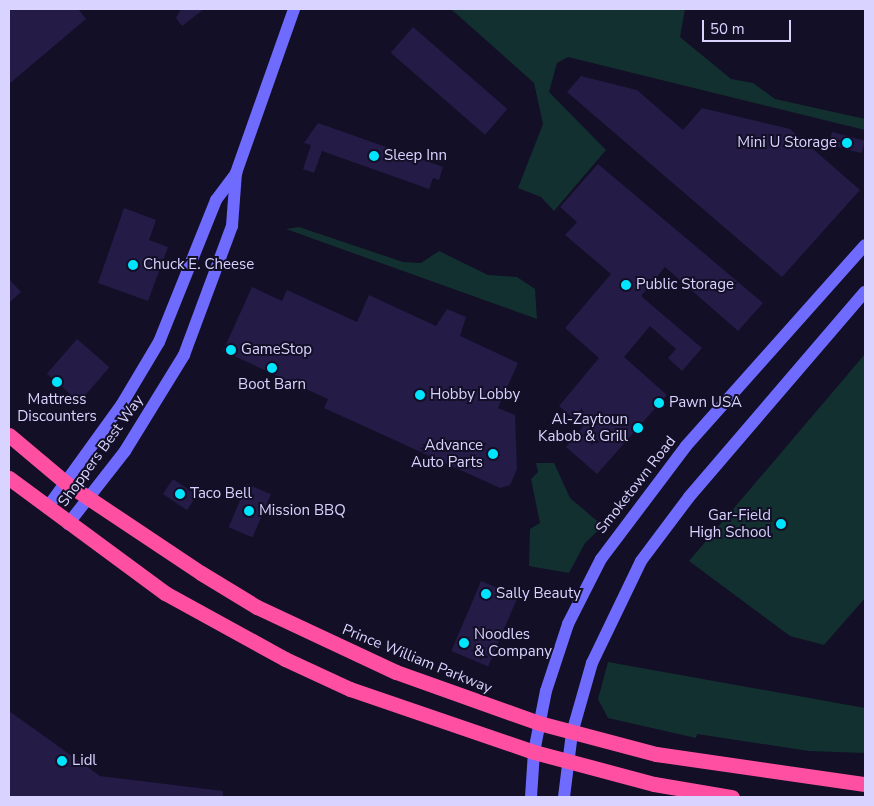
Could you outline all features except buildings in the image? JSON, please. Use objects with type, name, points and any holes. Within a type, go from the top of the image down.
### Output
[{"type":"highway","name":"Prince William Parkway","points":[[9,435],[88,498],[201,573],[293,625],[446,692],[572,733],[724,767],[865,784]]},
{"type":"highway","points":[[9,478],[68,524],[166,593],[285,659],[418,715],[534,752],[732,797]]},
{"type":"main road","name":"Shoppers Best Way","points":[[68,524],[149,416],[184,355],[232,226],[236,173],[294,9]]},
{"type":"main road","name":"Shoppers Best Way","points":[[47,508],[159,342],[216,200],[236,173]]},
{"type":"main road","name":"Smoketown Road","points":[[531,797],[534,752],[539,723],[568,624],[621,527],[692,439],[865,245]]},
{"type":"main road","points":[[564,797],[572,733],[603,636],[641,561],[689,496],[865,292]]},
{"type":"green space","points":[[451,9],[685,9],[680,37],[731,79],[753,83],[775,99],[865,119],[865,130],[568,57],[557,63],[549,92],[606,150],[554,211],[541,197],[518,188],[543,124],[534,83]]},
{"type":"green space","points":[[299,227],[403,262],[421,263],[439,251],[488,275],[517,277],[535,289],[537,319],[286,229]]},
{"type":"green space","points":[[865,354],[865,598],[824,645],[790,636],[689,561]]},
{"type":"green space","points":[[536,463],[554,463],[570,498],[603,526],[585,543],[569,573],[529,566],[530,529],[540,523],[531,479],[538,472]]},
{"type":"green space","points":[[608,662],[865,708],[865,753],[809,751],[697,734],[696,738],[608,718],[598,699]]},
{"type":"place","name":"Mini U Storage","points":[[847,143]]},
{"type":"place","name":"Sleep Inn","points":[[374,156]]},
{"type":"place","name":"Chuck E. Cheese","points":[[133,265]]},
{"type":"place","name":"Public Storage","points":[[626,285]]},
{"type":"place","name":"GameStop","points":[[231,350]]},
{"type":"place","name":"Boot Barn","points":[[272,368]]},
{"type":"place","name":"Mattress Discounters","points":[[57,382]]},
{"type":"place","name":"Hobby Lobby","points":[[420,395]]},
{"type":"place","name":"Pawn USA","points":[[659,403]]},
{"type":"place","name":"Al-Zaytoun Kabob & Grill","points":[[638,428]]},
{"type":"place","name":"Advance Auto Parts","points":[[493,454]]},
{"type":"place","name":"Taco Bell","points":[[180,494]]},
{"type":"place","name":"Mission BBQ","points":[[249,511]]},
{"type":"place","name":"Gar-Field High School","points":[[781,524]]},
{"type":"place","name":"Sally Beauty","points":[[486,594]]},
{"type":"place","name":"Noodles & Company","points":[[464,643]]},
{"type":"place","name":"Lidl","points":[[62,761]]}]
